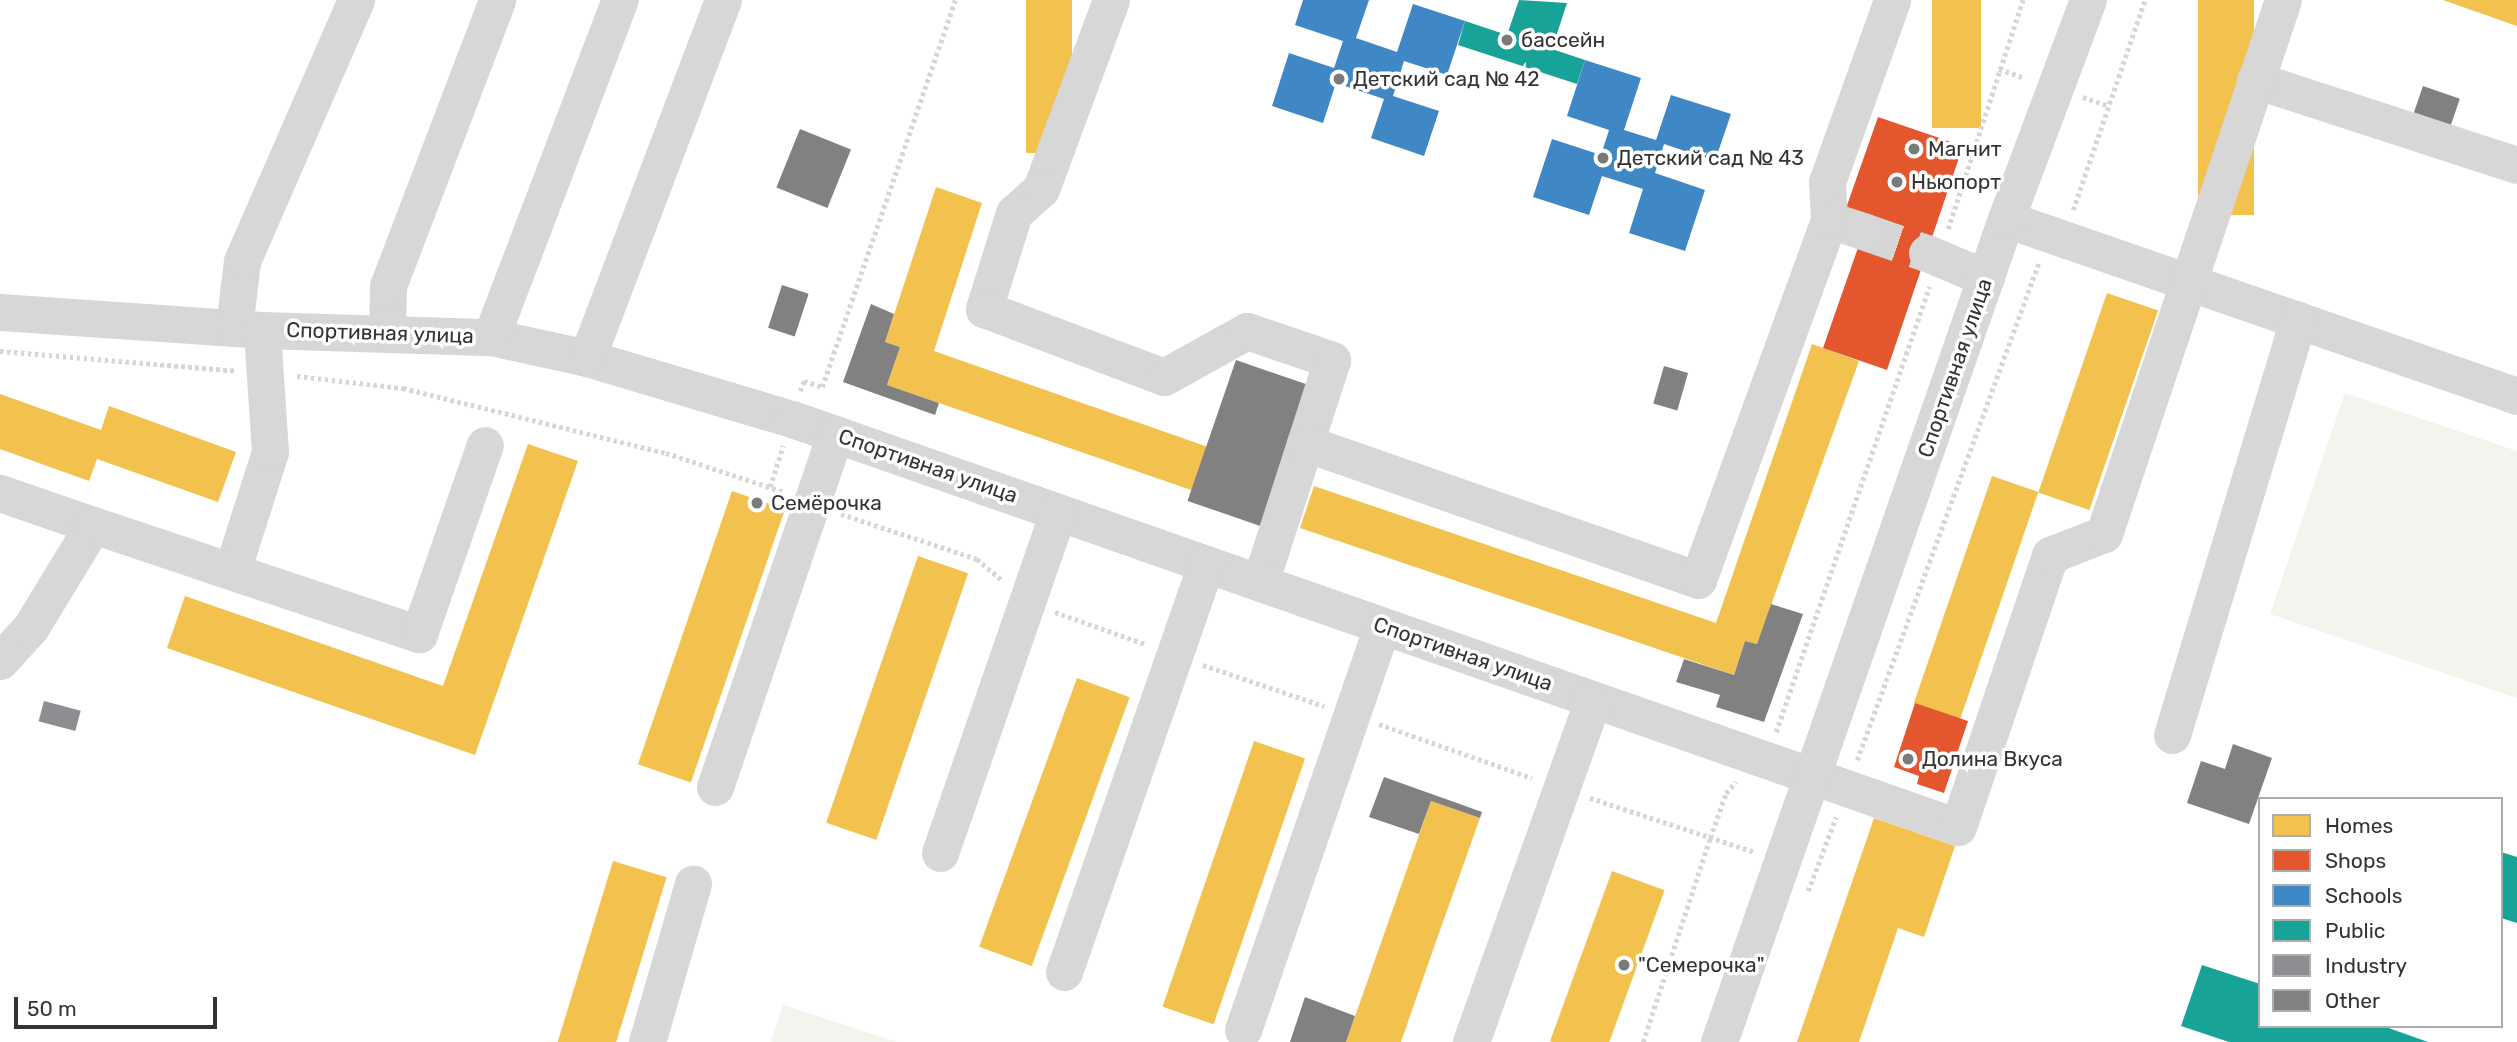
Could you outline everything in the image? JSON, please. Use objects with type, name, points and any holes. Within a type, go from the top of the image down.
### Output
[{"type":"street","points":[[232,571],[270,452],[265,373],[248,329],[242,261],[356,0]]},
{"type":"street","points":[[387,333],[388,286],[497,0]]},
{"type":"street","points":[[491,337],[620,0]]},
{"type":"street","points":[[587,358],[723,0]]},
{"type":"street","points":[[1111,0],[1041,189],[1014,213],[984,309],[1164,377],[1247,331],[1332,360],[1260,583]]},
{"type":"street","points":[[1305,443],[1698,580],[1829,220],[1827,183],[1892,0]]},
{"type":"street","name":"Спортивная улица","points":[[1719,1042],[2006,219],[2088,0]]},
{"type":"street","points":[[1812,777],[1958,827],[2050,555],[2104,534],[2185,281],[2283,0]]},
{"type":"street","points":[[2255,80],[2517,165]]},
{"type":"street","points":[[2006,219],[2517,396]]},
{"type":"street","points":[[1829,220],[1863,230]]},
{"type":"street","points":[[1932,256],[1986,278]]},
{"type":"street","name":"Спортивная улица","points":[[6,313],[248,329],[491,337],[587,358],[792,419],[1812,777]]},
{"type":"street","points":[[2172,735],[2298,320]]},
{"type":"street","points":[[715,787],[835,434]]},
{"type":"street","points":[[0,493],[419,634],[485,445]]},
{"type":"street","points":[[940,853],[1058,512]]},
{"type":"street","points":[[0,661],[15,622],[93,525]]},
{"type":"street","points":[[1064,972],[1206,564]]},
{"type":"street","points":[[1243,1030],[1382,626]]},
{"type":"street","points":[[1471,1042],[1593,700]]},
{"type":"street","points":[[648,1042],[693,884]]},
{"type":"path","points":[[770,487],[804,380],[822,387],[955,0]]},
{"type":"path","points":[[1643,1042],[1726,793],[1780,728],[1932,256],[2023,0]]},
{"type":"path","points":[[1805,900],[2034,267],[2063,239],[2145,0]]},
{"type":"path","points":[[0,351],[265,373],[403,388],[666,453],[977,559],[1027,602],[1710,838]]},
{"type":"shaded area","points":[[2345,393],[2517,451],[2517,698],[2270,614]]},
{"type":"shaded area","points":[[783,1005],[897,1042],[771,1042]]},
{"type":"building: Homes","points":[[1026,0],[1072,0],[1072,153],[1026,153]]},
{"type":"building: Homes","points":[[1932,0],[1981,0],[1981,128],[1932,128]]},
{"type":"building: Homes","points":[[2198,0],[2254,0],[2254,215],[2198,215]]},
{"type":"building: Homes","points":[[2443,0],[2517,0],[2517,26]]},
{"type":"building: Homes","points":[[936,187],[982,203],[934,351],[1208,447],[1194,491],[887,385],[900,347],[885,342]]},
{"type":"building: Homes","points":[[2107,293],[2158,311],[2089,510],[2038,493]]},
{"type":"building: Homes","points":[[1812,344],[1859,361],[1757,644],[1745,641],[1734,675],[1300,528],[1314,486],[1716,623]]},
{"type":"building: Homes","points":[[0,394],[101,430],[109,406],[236,452],[218,502],[97,459],[89,481],[0,449]]},
{"type":"building: Homes","points":[[528,444],[578,461],[475,755],[167,648],[185,596],[443,686]]},
{"type":"building: Homes","points":[[1992,476],[2038,492],[1960,719],[1914,703]]},
{"type":"building: Homes","points":[[732,491],[785,509],[691,782],[638,764]]},
{"type":"building: Homes","points":[[918,556],[968,573],[876,840],[826,823]]},
{"type":"building: Homes","points":[[1077,678],[1130,697],[1032,966],[979,947]]},
{"type":"building: Homes","points":[[1254,741],[1305,759],[1214,1024],[1163,1007]]},
{"type":"building: Homes","points":[[1431,801],[1480,818],[1401,1042],[1346,1042]]},
{"type":"building: Homes","points":[[1874,818],[1955,846],[1924,937],[1898,928],[1859,1042],[1797,1042]]},
{"type":"building: Homes","points":[[613,861],[667,877],[616,1042],[558,1042]]},
{"type":"building: Homes","points":[[1612,871],[1665,890],[1609,1042],[1550,1041]]},
{"type":"building: Shops","points":[[1878,117],[1963,146],[1887,370],[1823,348],[1868,219],[1845,211]]},
{"type":"building: Shops","points":[[1915,703],[1968,721],[1944,793],[1917,784],[1919,776],[1894,767]]},
{"type":"building: Schools","name":"Детский сад № 42","points":[[1303,0],[1369,0],[1356,38],[1397,52],[1413,4],[1465,21],[1447,75],[1404,61],[1393,96],[1439,111],[1424,156],[1371,138],[1384,99],[1336,83],[1323,123],[1272,106],[1289,53],[1334,68],[1343,41],[1295,25]]},
{"type":"building: Schools","name":"Детский сад № 43","points":[[1585,60],[1641,78],[1624,130],[1656,140],[1671,95],[1731,114],[1715,161],[1664,144],[1655,173],[1705,190],[1685,251],[1629,233],[1643,189],[1602,176],[1589,215],[1533,197],[1552,139],[1601,155],[1609,130],[1567,116]]},
{"type":"building: Public","name":"бассейн","points":[[1519,0],[1567,3],[1552,49],[1585,60],[1577,84],[1458,45],[1465,21],[1507,35]]},
{"type":"building: Public","points":[[2503,853],[2517,857],[2517,923],[2503,919]]},
{"type":"building: Public","points":[[2202,965],[2258,983],[2258,1028],[2389,1028],[2428,1042],[2229,1042],[2181,1026]]},
{"type":"building: Industry","points":[[44,701],[81,711],[75,731],[39,721]]},
{"type":"building: Other","points":[[2423,86],[2460,99],[2451,125],[2414,112]]},
{"type":"building: Other","points":[[800,129],[851,150],[827,208],[776,187]]},
{"type":"building: Other","points":[[782,285],[809,294],[795,336],[768,328]]},
{"type":"building: Other","points":[[871,304],[894,314],[885,342],[900,347],[887,385],[939,403],[935,415],[843,382]]},
{"type":"building: Other","points":[[1236,360],[1309,385],[1260,526],[1187,501]]},
{"type":"building: Other","points":[[1664,366],[1688,373],[1677,410],[1653,403]]},
{"type":"building: Other","points":[[1771,604],[1803,614],[1764,722],[1716,707],[1720,695],[1676,682],[1684,659],[1734,675],[1745,641],[1757,644]]},
{"type":"building: Other","points":[[2233,744],[2272,758],[2249,824],[2187,803],[2201,761],[2225,769]]},
{"type":"building: Other","points":[[1384,777],[1482,812],[1480,818],[1431,801],[1419,834],[1369,817]]},
{"type":"building: Other","points":[[1305,997],[1355,1016],[1346,1042],[1290,1042]]},
{"type":"tunnel","points":[[1863,231],[1927,253]]},
{"type":"place","name":"бассейн","points":[[1507,40]]},
{"type":"place","name":"Детский сад № 42","points":[[1339,79]]},
{"type":"place","name":"Магнит","points":[[1914,149]]},
{"type":"place","name":"Детский сад № 43","points":[[1603,158]]},
{"type":"place","name":"Ньюпорт","points":[[1897,182]]},
{"type":"place","name":"Семёрочка","points":[[757,503]]},
{"type":"place","name":"Долина Вкуса","points":[[1908,759]]},
{"type":"place","name":"\"Семерочка\"","points":[[1624,965]]}]
